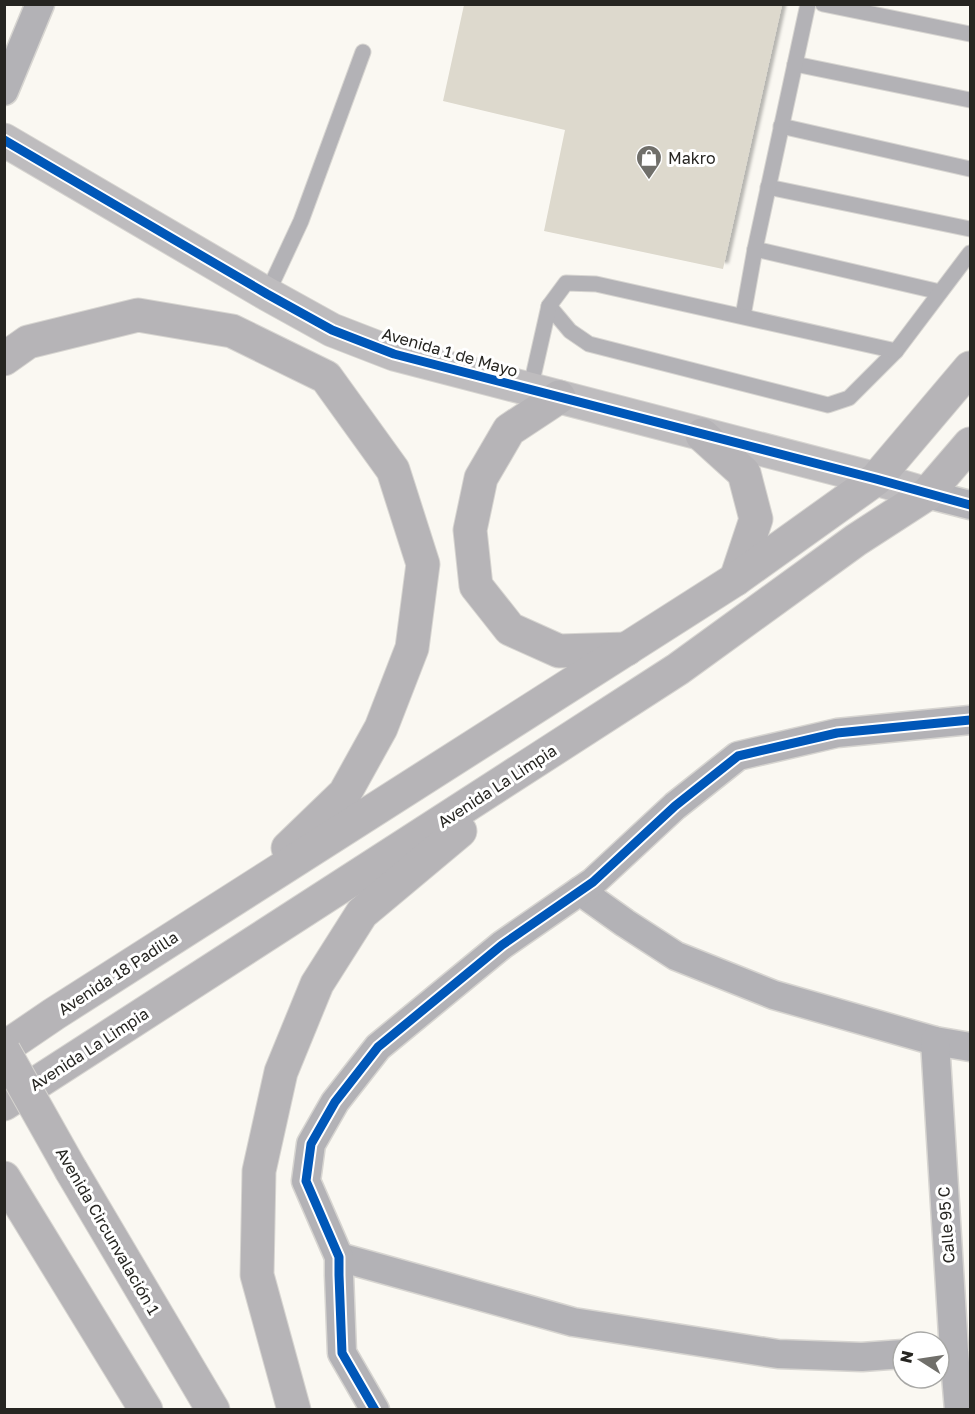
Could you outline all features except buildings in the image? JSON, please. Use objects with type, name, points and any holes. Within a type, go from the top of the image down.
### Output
[{"type":"main road","points":[[4,359],[28,342],[138,315],[232,331],[326,377],[393,470],[423,564],[412,648],[381,728],[345,793],[233,900]]},
{"type":"main road","points":[[233,900],[736,579],[876,479],[970,368]]},
{"type":"main road","points":[[545,393],[509,430],[481,478],[470,530],[476,586],[510,629],[559,651],[627,649]]},
{"type":"main road","points":[[702,435],[744,473],[756,519],[736,579]]},
{"type":"main road","name":"Avenida La Limpia","points":[[4,1104],[678,669],[856,540],[927,494],[970,444]]},
{"type":"main road","points":[[294,1410],[257,1275],[259,1171],[281,1072],[317,984],[362,913],[569,740]]},
{"type":"main road","name":"Avenida 18 Padilla","points":[[4,1049],[54,1014],[233,900]]},
{"type":"main road","name":"Avenida Circunvalación 1","points":[[4,1049],[71,1170],[213,1410]]},
{"type":"main road","points":[[10,1188],[146,1410]]},
{"type":"street","points":[[4,91],[40,4]]},
{"type":"street","name":"Avenida 1 de Mayo","points":[[4,140],[332,330],[394,354],[927,494]]},
{"type":"street","points":[[927,494],[970,505]]},
{"type":"street","points":[[375,1410],[342,1353],[339,1257],[306,1181],[311,1144],[335,1102],[378,1047],[502,945],[593,882],[675,806],[738,756],[837,733],[970,720]]},
{"type":"street","points":[[580,891],[676,956],[774,995],[935,1041],[970,1047]]},
{"type":"street","name":"Calle 95 C","points":[[935,1041],[946,1330]]},
{"type":"street","points":[[339,1257],[573,1322],[778,1354],[862,1357],[891,1355]]},
{"type":"street","name":"Calle 95 C","points":[[951,1371],[959,1410]]},
{"type":"lane","points":[[743,316],[755,249],[808,4]]},
{"type":"lane","points":[[823,4],[970,34]]},
{"type":"lane","points":[[267,294],[301,221],[363,52]]},
{"type":"lane","points":[[795,64],[970,100]]},
{"type":"lane","points":[[781,126],[970,169]]},
{"type":"lane","points":[[768,187],[970,229]]},
{"type":"lane","points":[[755,249],[940,292]]},
{"type":"lane","points":[[549,306],[570,331],[589,344],[828,405],[849,398],[896,351],[970,253]]},
{"type":"lane","points":[[545,393],[549,306],[566,283],[596,284],[896,351]]},
{"type":"cycle path","points":[[4,140],[332,330],[394,354],[970,505]]},
{"type":"cycle path","points":[[375,1410],[342,1353],[339,1257],[306,1181],[311,1144],[335,1102],[378,1047],[502,945],[593,882],[675,806],[738,756],[837,733],[970,720]]},
{"type":"place","name":"Makro","points":[[649,181]]}]
